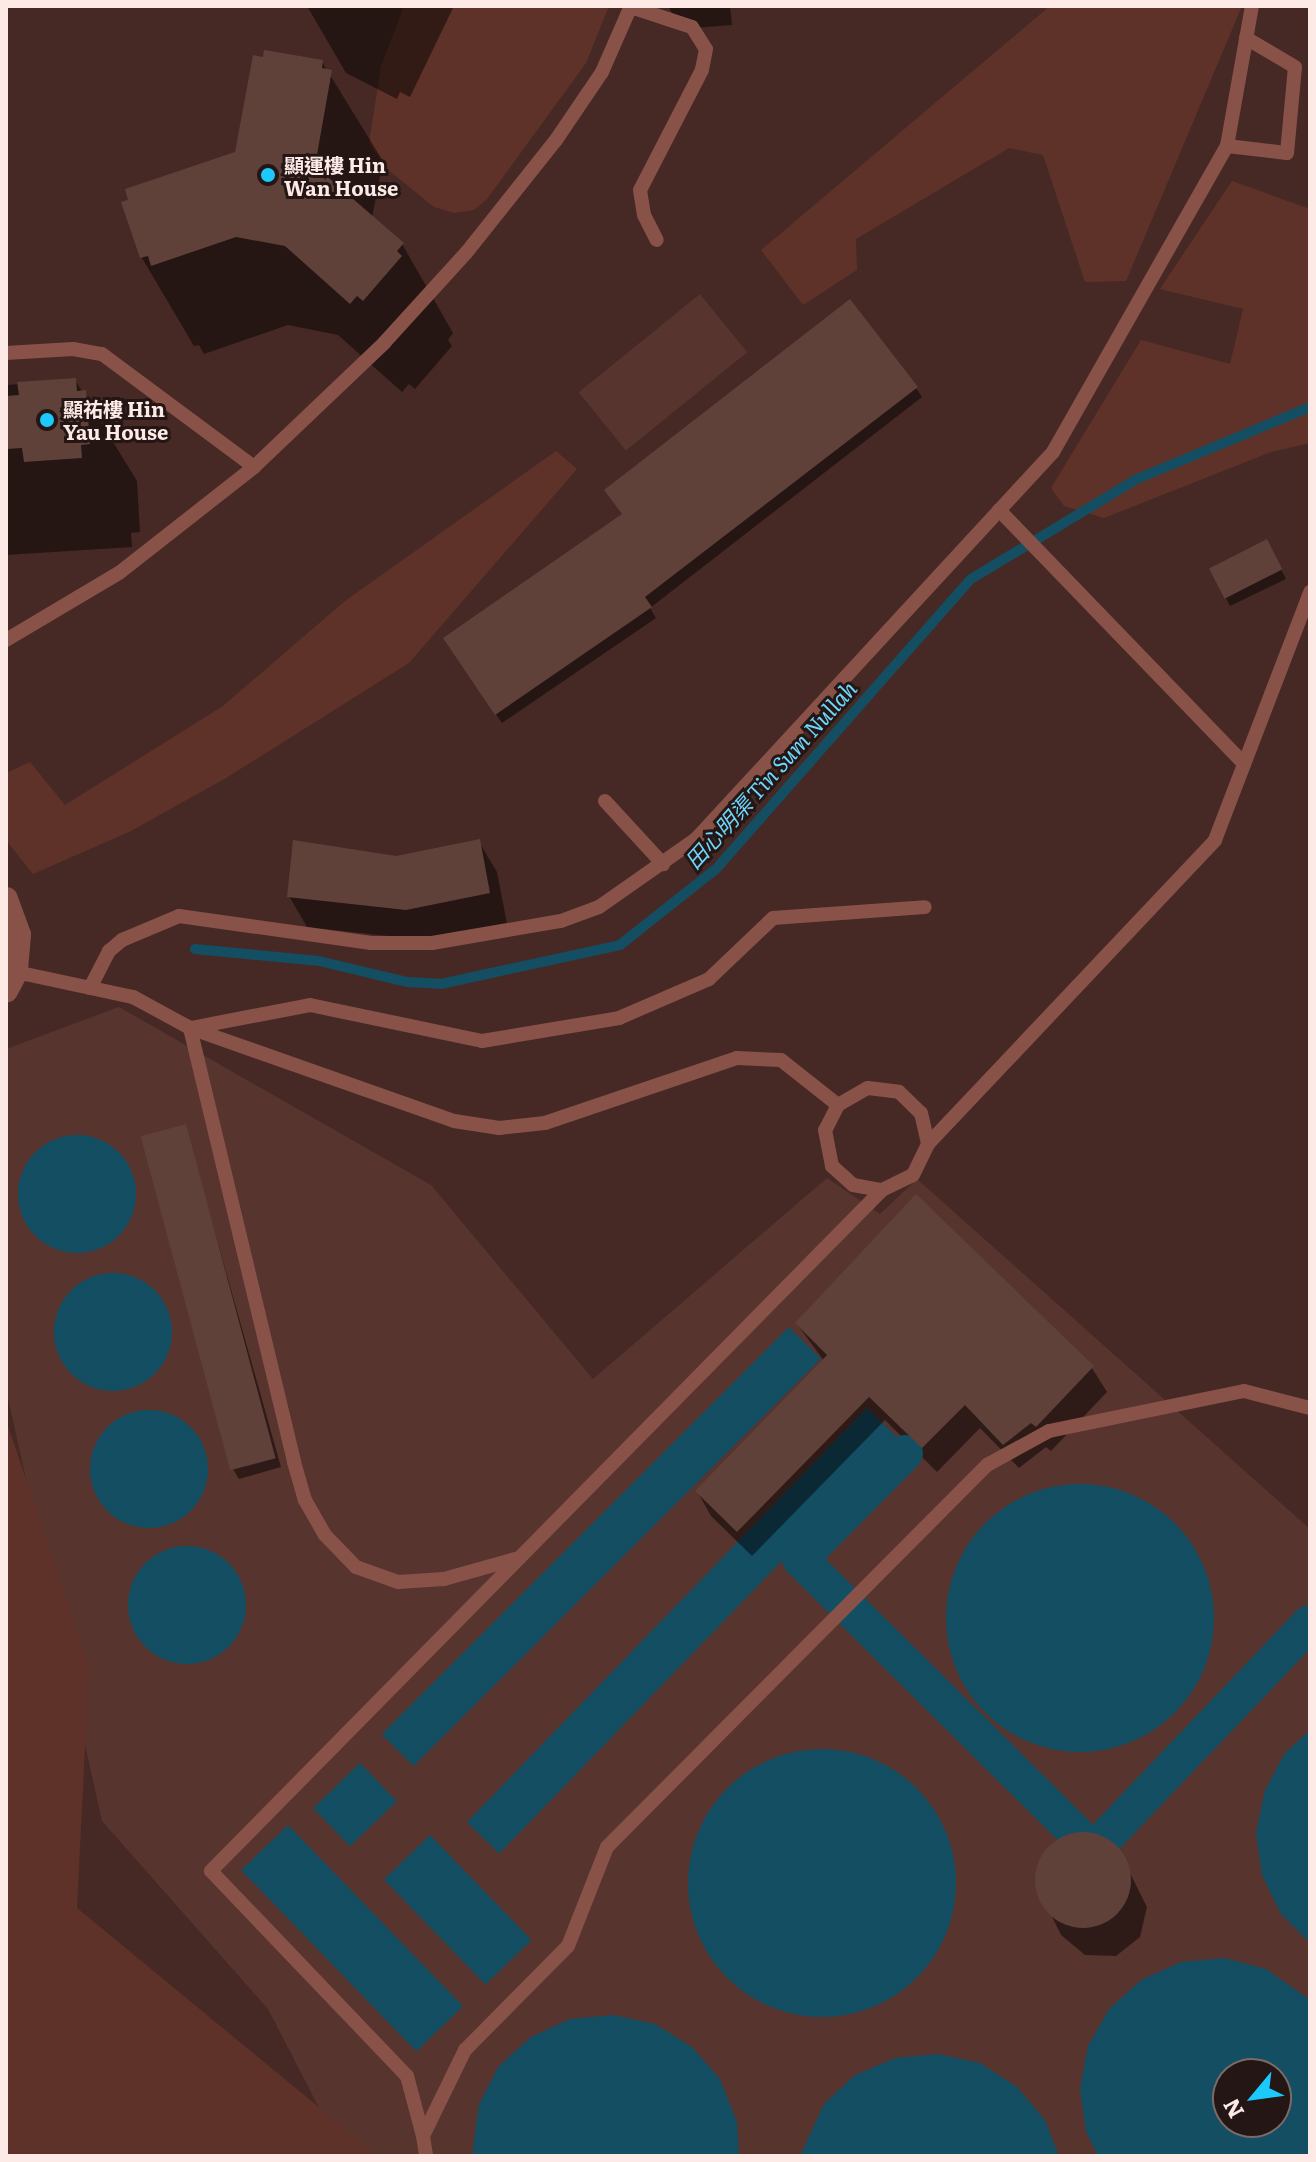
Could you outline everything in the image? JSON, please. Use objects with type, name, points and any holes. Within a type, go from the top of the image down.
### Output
[{"type":"street","points":[[6,899],[19,935],[11,981]]},
{"type":"lane","points":[[6,640],[119,573],[254,467],[384,343],[503,208],[602,72],[631,6],[692,27],[706,49],[702,70],[640,190],[644,215],[657,240]]},
{"type":"lane","points":[[90,988],[109,951],[122,940],[179,916],[371,943],[432,943],[561,921],[599,907],[696,839],[1053,452],[1227,146],[1252,6]]},
{"type":"lane","points":[[1227,146],[1287,153],[1295,67],[1246,38]]},
{"type":"lane","points":[[6,353],[73,349],[102,354],[254,467]]},
{"type":"lane","points":[[999,510],[1244,764]]},
{"type":"lane","points":[[426,2156],[407,2076],[211,1871],[882,1190],[913,1175],[928,1144],[1215,840],[1310,592]]},
{"type":"lane","points":[[605,801],[663,864]]},
{"type":"lane","points":[[190,1028],[310,1005],[482,1041],[619,1018],[709,979],[773,918],[925,907]]},
{"type":"lane","points":[[11,981],[90,988],[133,997],[190,1028],[454,1121],[499,1128],[545,1123],[737,1058],[781,1060],[838,1105]]},
{"type":"lane","points":[[190,1028],[294,1462],[305,1500],[325,1535],[356,1567],[398,1582],[444,1579],[516,1559]]},
{"type":"lane","points":[[882,1190],[853,1185],[832,1166],[825,1130],[838,1105],[868,1088],[899,1092],[921,1113],[928,1144]]},
{"type":"lane","points":[[423,2136],[465,2050],[568,1946],[607,1847],[987,1465],[1049,1431],[1244,1391],[1310,1408]]},
{"type":"shaded area","points":[[404,6],[609,6],[586,63],[487,199],[474,210],[454,213],[434,207],[387,169],[369,143],[381,66]]},
{"type":"shaded area","points":[[1050,6],[1242,6],[1126,281],[1085,282],[1043,155],[1009,148],[856,239],[857,270],[803,305],[761,250]]},
{"type":"shaded area","points":[[1232,181],[1310,209],[1310,443],[1271,452],[1104,518],[1064,506],[1051,488],[1141,340],[1230,364],[1243,309],[1160,289]]},
{"type":"shaded area","points":[[700,294],[747,352],[626,450],[579,392]]},
{"type":"shaded area","points":[[556,451],[577,469],[409,663],[226,778],[129,832],[33,874],[6,840],[6,773],[30,762],[65,805],[223,706],[345,601]]},
{"type":"shaded area","points":[[119,1007],[431,1185],[593,1379],[827,1178],[880,1214],[917,1179],[1310,1529],[1310,2156],[344,2156],[268,2009],[102,1821],[6,1389],[6,1049]]},
{"type":"shaded area","points":[[6,1420],[89,1666],[77,1908],[378,2156],[6,2156]]},
{"type":"water","points":[[77,1135],[100,1139],[119,1152],[132,1171],[136,1194],[132,1217],[119,1236],[100,1249],[77,1253],[54,1249],[35,1236],[22,1217],[18,1194],[22,1171],[35,1152],[54,1139]]},
{"type":"water","points":[[113,1273],[136,1277],[155,1290],[168,1309],[172,1332],[168,1355],[155,1374],[136,1387],[113,1391],[90,1387],[71,1374],[58,1355],[54,1332],[58,1309],[71,1290],[90,1277]]},
{"type":"water","points":[[789,1327],[821,1359],[414,1766],[382,1734]]},
{"type":"water","points":[[867,1408],[899,1439],[499,1854],[467,1822]]},
{"type":"water","points":[[149,1410],[172,1414],[191,1427],[204,1446],[208,1469],[204,1492],[191,1511],[172,1524],[149,1528],[126,1524],[107,1511],[94,1492],[90,1469],[94,1446],[107,1427],[126,1414]]},
{"type":"water","points":[[1080,1484],[1131,1494],[1175,1523],[1204,1567],[1214,1618],[1204,1669],[1175,1713],[1131,1742],[1080,1752],[1029,1742],[985,1713],[956,1669],[946,1618],[956,1567],[985,1523],[1029,1494]]},
{"type":"water","points":[[187,1546],[210,1550],[229,1563],[242,1582],[246,1605],[242,1628],[229,1647],[210,1660],[187,1664],[164,1660],[145,1647],[132,1628],[128,1605],[132,1582],[145,1563],[164,1550]]},
{"type":"water","points":[[1310,1730],[1310,1943],[1281,1914],[1262,1875],[1256,1833],[1265,1790],[1285,1753]]},
{"type":"water","points":[[822,1749],[873,1759],[917,1788],[946,1832],[956,1883],[946,1934],[917,1978],[873,2007],[822,2017],[771,2007],[727,1978],[698,1934],[688,1883],[698,1832],[727,1788],[771,1759]]},
{"type":"water","points":[[360,1763],[397,1801],[350,1846],[313,1808]]},
{"type":"water","points":[[288,1825],[463,2006],[416,2051],[241,1870]]},
{"type":"water","points":[[430,1835],[531,1940],[485,1984],[384,1879]]},
{"type":"water","points":[[1224,1958],[1266,1969],[1310,2000],[1310,2156],[1098,2156],[1086,2132],[1080,2089],[1088,2046],[1109,2009],[1141,1980],[1181,1962]]},
{"type":"water","points":[[613,2015],[655,2024],[692,2047],[720,2079],[737,2122],[739,2156],[472,2156],[479,2104],[499,2066],[531,2037],[570,2019]]},
{"type":"water","points":[[938,2054],[980,2063],[1017,2087],[1045,2120],[1059,2156],[800,2156],[824,2104],[855,2075],[895,2058]]},
{"type":"building","name":"顯運樓 Hin Wan House","points":[[264,50],[323,60],[322,68],[332,70],[315,166],[404,243],[397,251],[402,256],[363,301],[357,296],[350,304],[285,246],[236,237],[151,266],[148,256],[140,258],[121,202],[128,200],[125,189],[235,152],[253,55],[263,57]]},
{"type":"building","points":[[850,299],[918,387],[645,597],[652,607],[495,715],[443,638],[622,514],[604,490]]},
{"type":"building","name":"顯祐樓 Hin Yau House","points":[[76,378],[77,391],[86,390],[90,444],[81,445],[82,458],[24,462],[22,448],[6,449],[6,396],[19,395],[17,382]]},
{"type":"building","points":[[1267,539],[1282,569],[1225,599],[1209,569]]},
{"type":"building","points":[[480,839],[490,893],[406,910],[287,897],[293,840],[396,856]]},
{"type":"building","points":[[186,1124],[276,1458],[230,1470],[141,1136]]},
{"type":"building","points":[[916,1194],[1094,1366],[1036,1427],[1031,1423],[1003,1445],[965,1405],[922,1448],[869,1397],[737,1532],[695,1491],[827,1355],[795,1323]]},
{"type":"building","points":[[1083,1832],[1101,1836],[1117,1846],[1127,1862],[1131,1880],[1127,1898],[1117,1914],[1101,1924],[1083,1928],[1065,1924],[1049,1914],[1039,1898],[1035,1880],[1039,1862],[1049,1846],[1065,1836]]},
{"type":"waterway","name":"田心明渠 Tin Sum Nullah","points":[[195,949],[319,961],[407,982],[441,984],[620,945],[716,869],[971,579],[1137,479],[1310,407]]},
{"type":"waterway","points":[[905,1453],[800,1559],[1076,1833]]},
{"type":"waterway","points":[[1105,1838],[1310,1623]]},
{"type":"place","name":"顯運樓 Hin Wan House","points":[[268,175]]},
{"type":"place","name":"顯祐樓 Hin Yau House","points":[[47,420]]}]
